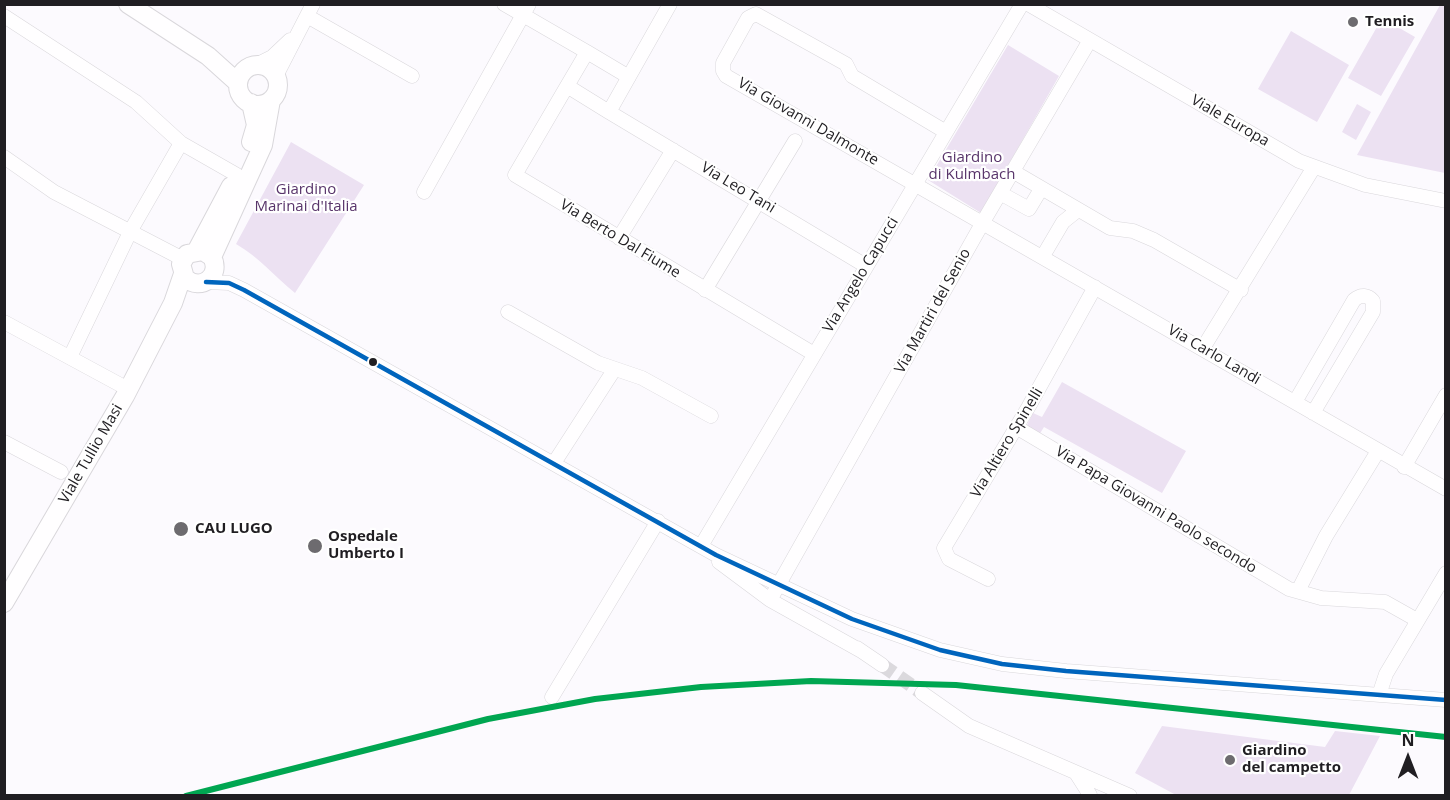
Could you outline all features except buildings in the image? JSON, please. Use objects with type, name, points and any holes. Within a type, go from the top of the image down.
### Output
[{"type":"main road","points":[[128,4],[208,56],[247,72],[268,67],[276,76]]},
{"type":"main road","name":"Viale Tullio Masi","points":[[199,267],[256,125],[251,103],[241,95],[247,72]]},
{"type":"main road","name":"Viale Tullio Masi","points":[[4,603],[128,389],[173,303],[199,267],[263,145],[271,100],[278,88],[276,76]]},
{"type":"main road","points":[[251,103],[261,104],[271,100]]},
{"type":"street","points":[[504,4],[526,10],[587,52],[629,77]]},
{"type":"street","points":[[609,112],[670,4]]},
{"type":"street","name":"Via Angelo Capucci","points":[[701,546],[1022,4]]},
{"type":"street","name":"Viale Europa","points":[[1028,4],[1299,161],[1365,185],[1446,201]]},
{"type":"street","points":[[276,76],[310,10],[412,76]]},
{"type":"street","points":[[424,192],[526,10]]},
{"type":"street","name":"Via Giovanni Dalmonte","points":[[946,132],[852,76],[846,64],[753,14],[748,18],[722,67],[726,76],[983,222]]},
{"type":"street","points":[[4,16],[136,102],[180,143],[237,175]]},
{"type":"street","points":[[247,72],[272,57],[296,35]]},
{"type":"street","name":"Via Martiri del Senio","points":[[770,600],[983,222],[1090,40]]},
{"type":"street","points":[[567,86],[587,52]]},
{"type":"street","name":"Via Leo Tani","points":[[567,86],[758,199],[866,267]]},
{"type":"street","name":"Via Berto Dal Fiume","points":[[567,86],[515,175],[814,354]]},
{"type":"street","points":[[705,290],[795,141]]},
{"type":"street","points":[[70,357],[131,230],[180,143]]},
{"type":"street","points":[[619,238],[674,150]]},
{"type":"street","points":[[4,158],[54,192],[131,230],[229,283],[716,555],[852,619],[940,650],[1002,664],[1446,700]]},
{"type":"street","points":[[1203,348],[1241,290],[1314,167]]},
{"type":"street","points":[[1014,172],[1110,228],[1133,231],[1154,240],[1241,290]]},
{"type":"street","points":[[1000,194],[1029,208],[1041,189]]},
{"type":"street","points":[[1043,256],[1063,222],[1078,210]]},
{"type":"street","name":"Via Carlo Landi","points":[[983,222],[1446,489]]},
{"type":"street","name":"Via Altiero Spinelli","points":[[988,579],[949,559],[944,548],[1095,287]]},
{"type":"street","points":[[1295,402],[1354,300],[1361,296],[1368,296],[1375,305],[1373,312],[1313,413]]},
{"type":"street","points":[[508,312],[614,370],[642,378],[711,416]]},
{"type":"street","points":[[4,322],[128,389]]},
{"type":"street","points":[[554,463],[614,370]]},
{"type":"street","points":[[1404,466],[1446,395]]},
{"type":"street","name":"Via Papa Giovanni Paolo secondo","points":[[1016,427],[1289,589],[1322,597],[1385,602],[1417,621]]},
{"type":"street","points":[[4,442],[61,472]]},
{"type":"street","points":[[1298,591],[1326,536],[1378,451]]},
{"type":"street","points":[[552,697],[658,521]]},
{"type":"street","points":[[716,555],[720,563],[770,600],[863,652]]},
{"type":"street","points":[[1379,695],[1386,674],[1446,573]]},
{"type":"street","points":[[784,609],[796,594]]},
{"type":"street","points":[[796,594],[801,610],[882,665]]},
{"type":"street","points":[[922,693],[969,726],[1130,795]]},
{"type":"street","points":[[1076,773],[1090,795],[1101,789],[1113,788]]},
{"type":"green space","points":[[1440,5],[1446,5],[1445,173],[1357,155]]},
{"type":"green space","points":[[1382,18],[1415,37],[1381,96],[1348,78]]},
{"type":"green space","points":[[1291,31],[1349,65],[1317,122],[1258,89]]},
{"type":"green space","name":"Giardino di Kulmbach","points":[[1008,45],[1059,76],[981,213],[928,180]]},
{"type":"green space","points":[[1357,104],[1371,112],[1356,140],[1342,132]]},
{"type":"green space","name":"Giardino Marinai d'Italia","points":[[291,142],[364,185],[295,293],[236,244]]},
{"type":"green space","points":[[1062,382],[1186,451],[1162,493],[1044,427],[1039,435],[1026,427],[1033,413],[1042,417]]},
{"type":"green space","name":"Giardino del campetto","points":[[1162,726],[1325,747],[1335,731],[1380,736],[1349,795],[1176,795],[1135,773]]},
{"type":"tunnel","points":[[882,665],[922,693]]},
{"type":"transit line","points":[[206,282],[229,283],[244,290],[716,555],[852,619],[940,650],[1002,664],[1066,671],[1446,700]]},
{"type":"transit line","points":[[186,796],[488,719],[595,699],[701,687],[811,681],[956,685],[1446,737]]},
{"type":"place","name":"Tennis","points":[[1353,22]]},
{"type":"place","name":"CAU LUGO","points":[[181,529]]},
{"type":"place","name":"Ospedale Umberto I","points":[[315,546]]},
{"type":"place","name":"Giardino del campetto","points":[[1230,760]]}]
